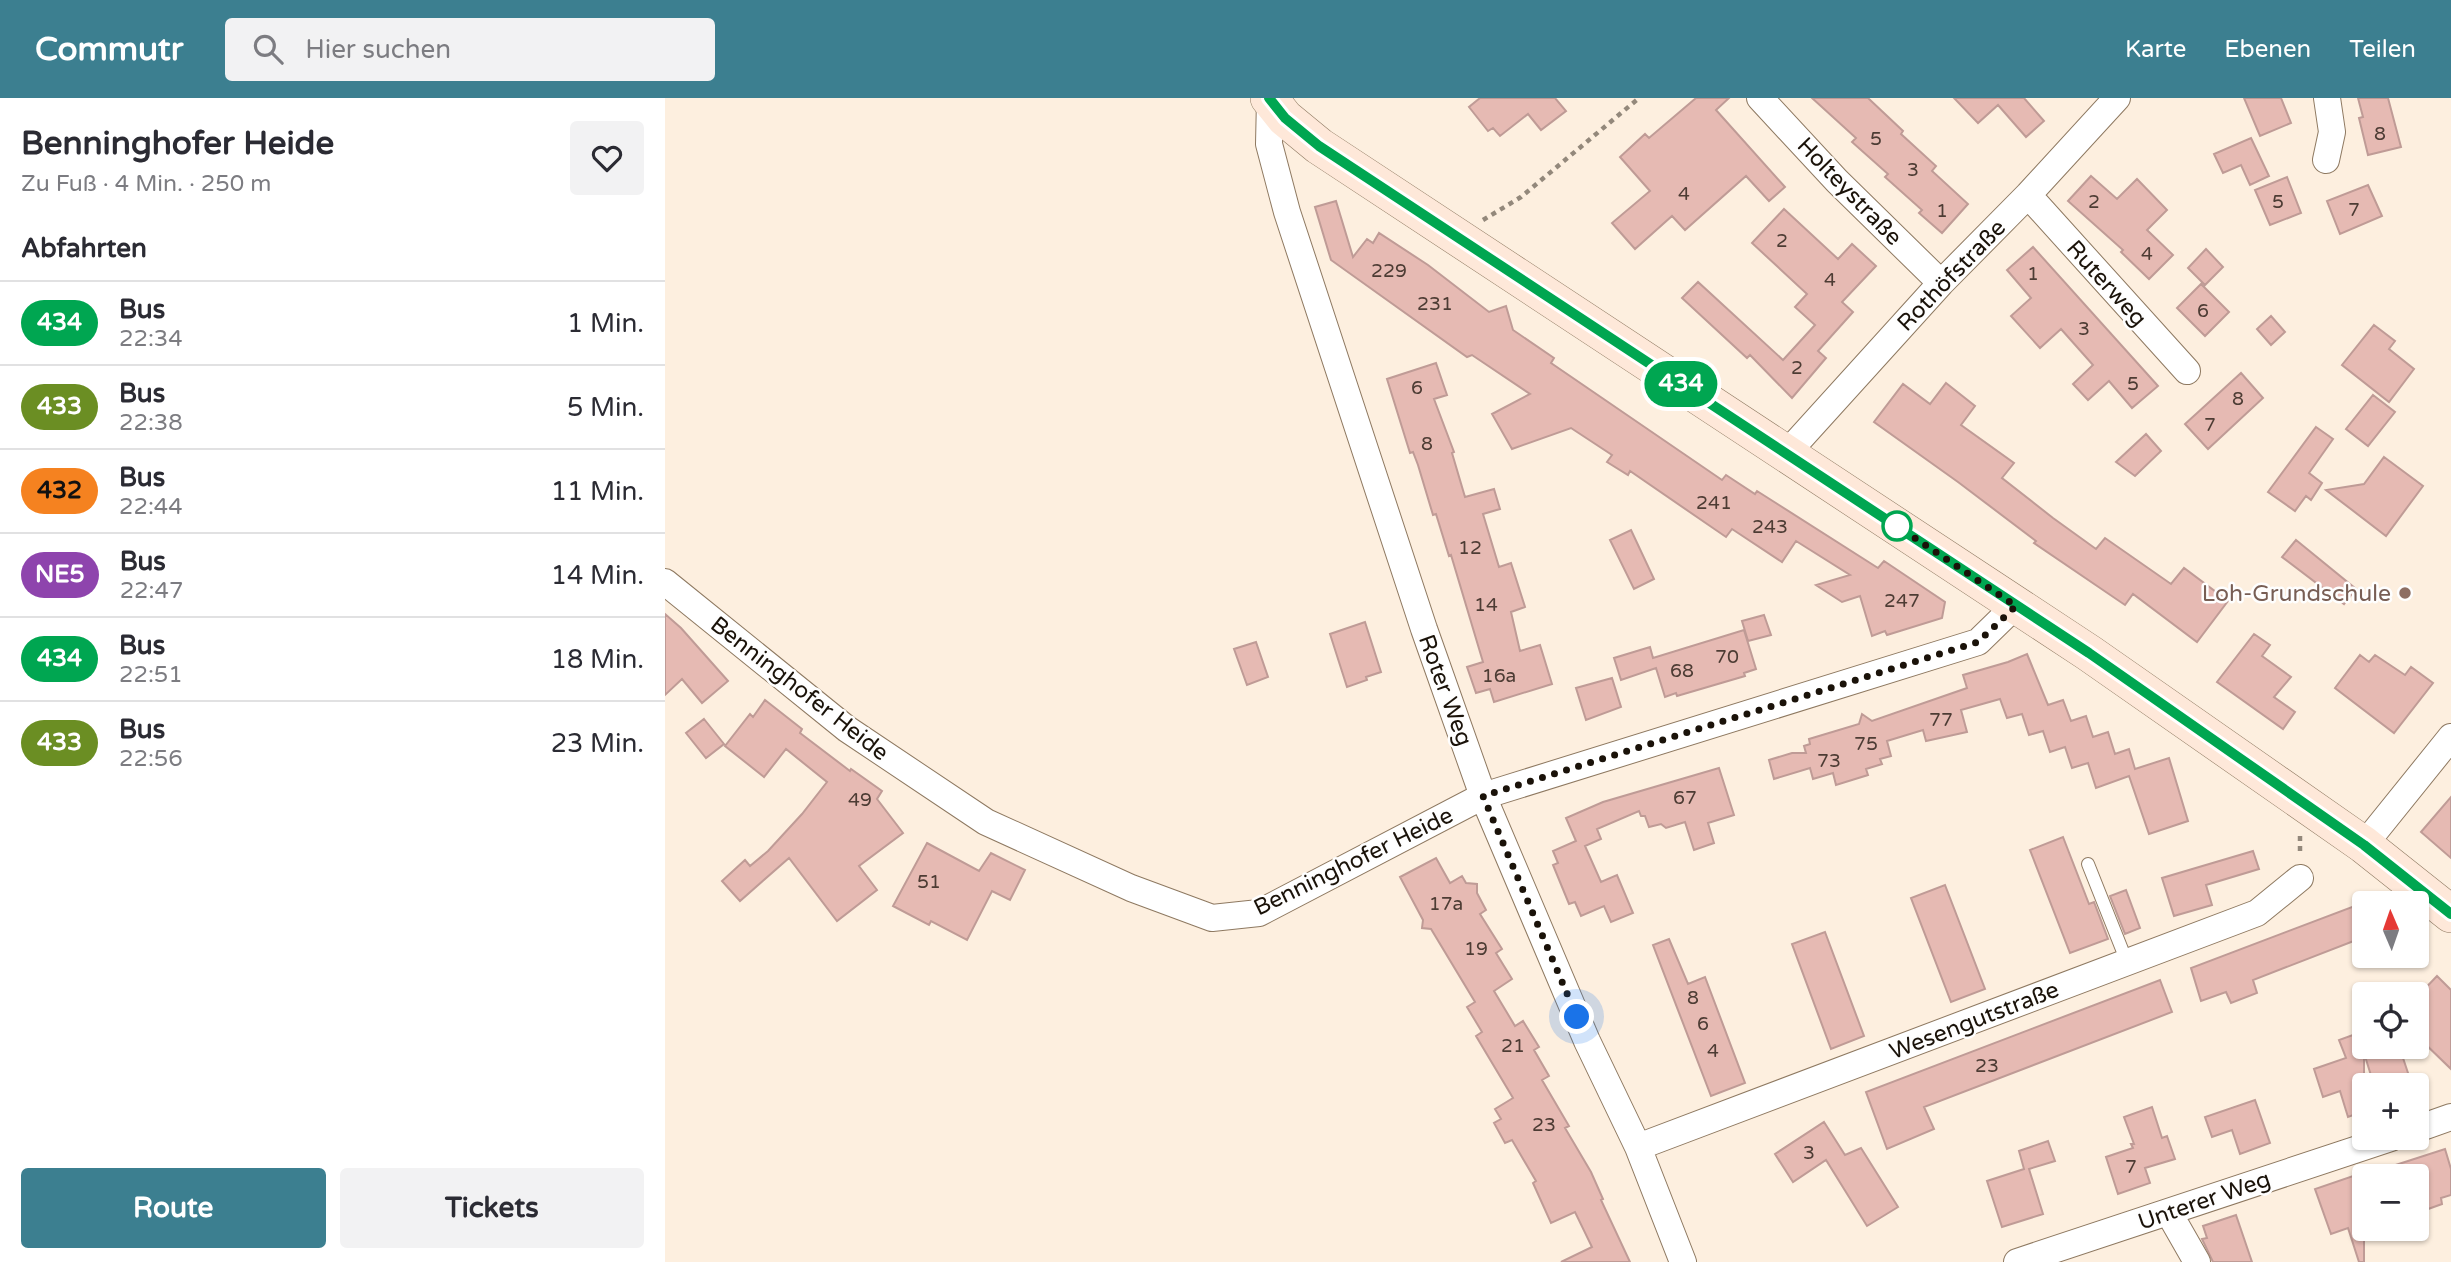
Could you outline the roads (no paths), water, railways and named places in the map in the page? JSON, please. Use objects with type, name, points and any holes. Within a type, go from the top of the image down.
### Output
[{"type":"main road","points":[[1270,98],[1285,118],[1319,146],[2016,606],[2364,845],[2451,914]]},
{"type":"street","name":"Roter Weg","points":[[1270,98],[1269,144],[1287,212],[1424,629],[1483,796],[1587,1041],[1638,1147],[1681,1261]]},
{"type":"street","name":"Holteystraße","points":[[1760,98],[1837,181],[1941,283]]},
{"type":"street","name":"Rothöfstraße","points":[[1787,453],[1941,283],[2028,195],[2117,98]]},
{"type":"street","points":[[2326,160],[2332,132],[2327,98]]},
{"type":"street","name":"Ruterweg","points":[[2028,195],[2187,371]]},
{"type":"street","name":"Benninghofer Heide","points":[[665,582],[847,729],[986,822],[1131,888],[1212,918],[1259,913],[1483,796],[1978,642],[2016,606]]},
{"type":"street","points":[[2364,845],[2451,737]]},
{"type":"street","name":"Wesengutstraße","points":[[1638,1147],[2257,913],[2300,878]]},
{"type":"street","points":[[2429,1125],[2451,1117]]},
{"type":"street","name":"Unterer Weg","points":[[2017,1262],[2355,1150]]},
{"type":"street","points":[[2169,1213],[2197,1262]]},
{"type":"lane","points":[[2088,864],[2127,962]]},
{"type":"place","name":"Loh-Grundschule","points":[[2405,593]]}]
